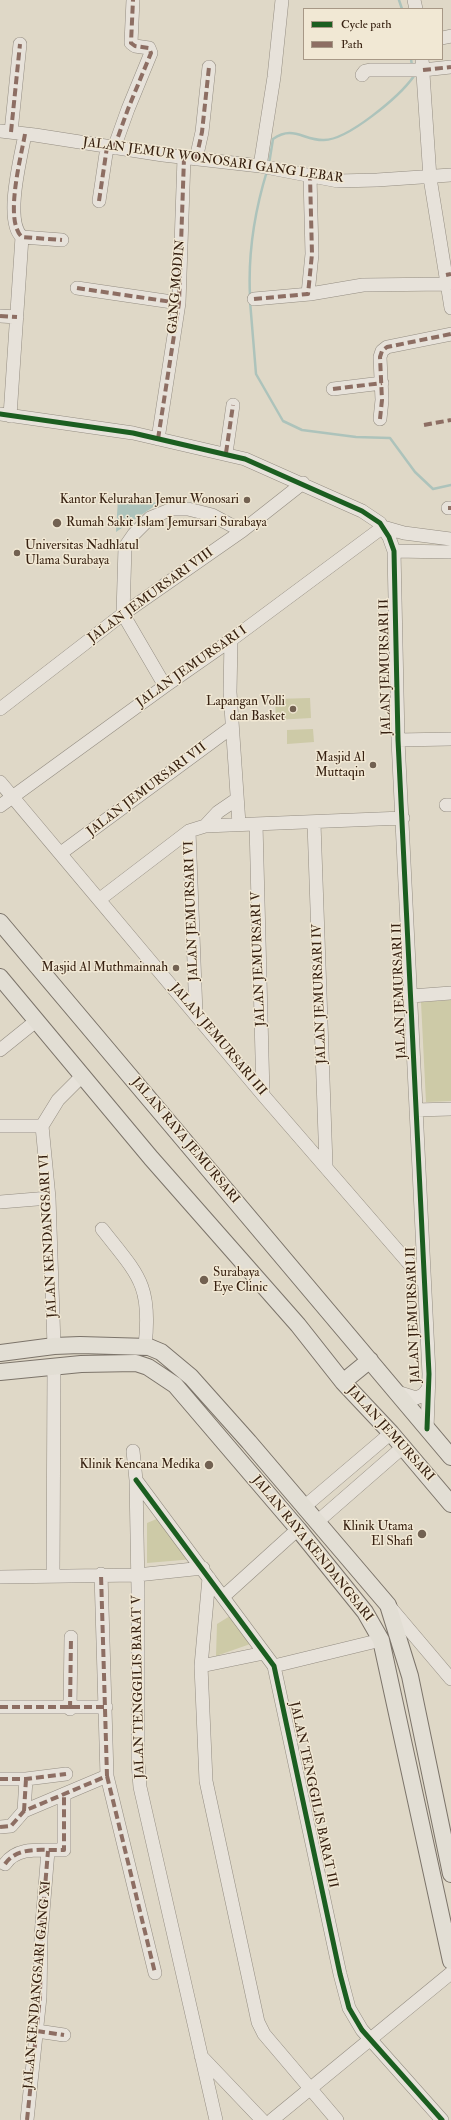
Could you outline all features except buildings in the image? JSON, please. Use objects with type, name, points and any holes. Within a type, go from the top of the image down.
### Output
[{"type":"main road","name":"JALAN RAYA JEMURSARI","points":[[0,922],[370,1360]]},
{"type":"main road","points":[[0,977],[151,1158],[298,1325],[344,1382],[370,1360],[451,1457]]},
{"type":"main road","points":[[80,1345],[81,1364]]},
{"type":"main road","name":"JALAN RAYA KENDANGSARI","points":[[0,1353],[54,1346],[145,1346],[161,1352],[191,1377],[249,1442],[388,1605],[410,1676],[451,1874]]},
{"type":"main road","name":"JALAN RAYA KENDANGSARI","points":[[0,1372],[81,1364],[136,1363],[148,1367],[175,1385],[298,1529],[365,1612],[381,1640],[451,1961]]},
{"type":"main road","name":"JALAN JEMURSARI","points":[[344,1382],[391,1433],[451,1504]]},
{"type":"main road","points":[[234,1453],[249,1442]]},
{"type":"street","points":[[99,201],[110,148],[151,54],[149,48],[135,46],[132,43],[133,0]]},
{"type":"street","points":[[265,167],[282,0]]},
{"type":"street","points":[[6,132],[20,44]]},
{"type":"street","name":"GANG MODIN","points":[[158,439],[179,303],[190,158],[202,132],[209,67]]},
{"type":"street","points":[[362,75],[364,71],[370,70],[417,67],[451,67]]},
{"type":"street","points":[[417,67],[430,178],[448,278],[451,308]]},
{"type":"street","name":"JALAN JEMUR WONOSARI GANG LEBAR","points":[[6,132],[110,148],[265,167],[338,181],[451,176]]},
{"type":"street","points":[[25,134],[13,212],[17,230],[22,237],[17,317],[8,412],[114,430],[226,453],[245,459],[362,510],[376,519],[383,527],[389,537],[394,551],[451,552]]},
{"type":"street","points":[[308,294],[312,254],[310,176]]},
{"type":"street","points":[[22,237],[62,240]]},
{"type":"street","points":[[254,299],[308,294],[363,285],[448,278]]},
{"type":"street","points":[[77,288],[179,303]]},
{"type":"street","points":[[0,316],[17,317]]},
{"type":"street","points":[[380,419],[382,383],[380,357],[383,349],[451,334]]},
{"type":"street","points":[[333,389],[382,383]]},
{"type":"street","points":[[226,453],[233,405]]},
{"type":"street","name":"JALAN JEMURSARI VIII","points":[[0,709],[123,614],[242,531],[303,483]]},
{"type":"street","points":[[165,686],[123,614],[125,547],[134,534],[158,514],[178,509],[188,509],[212,515],[242,531]]},
{"type":"street","points":[[383,527],[427,537],[451,539]]},
{"type":"street","name":"JALAN JEMURSARI I","points":[[0,806],[231,640],[383,527]]},
{"type":"street","name":"JALAN JEMURSARI II","points":[[394,551],[398,740],[403,818],[424,1283],[430,1374],[428,1388],[427,1429]]},
{"type":"street","points":[[231,640],[230,692],[239,824]]},
{"type":"street","name":"JALAN JEMURSARI VII","points":[[61,853],[232,726]]},
{"type":"street","points":[[398,740],[451,738]]},
{"type":"street","points":[[0,782],[12,798]]},
{"type":"street","name":"JALAN JEMURSARI III","points":[[12,798],[61,853],[263,1095],[326,1166],[424,1283]]},
{"type":"street","name":"JALAN JEMURSARI VI","points":[[205,826],[218,812],[237,799]]},
{"type":"street","name":"JALAN JEMURSARI VI","points":[[100,899],[189,831],[205,826],[314,823],[403,818]]},
{"type":"street","name":"JALAN JEMURSARI IV","points":[[314,823],[326,1166]]},
{"type":"street","name":"JALAN JEMURSARI V","points":[[256,824],[263,1095]]},
{"type":"street","name":"JALAN JEMURSARI VI","points":[[189,831],[196,1014]]},
{"type":"street","points":[[411,996],[451,993]]},
{"type":"street","points":[[0,1050],[36,1021]]},
{"type":"street","points":[[0,1126],[42,1126],[58,1100],[83,1075]]},
{"type":"street","points":[[416,1110],[451,1109]]},
{"type":"street","name":"JALAN KENDANGSARI VI","points":[[42,1126],[49,1198],[54,1346]]},
{"type":"street","points":[[0,1202],[49,1198]]},
{"type":"street","points":[[102,1229],[137,1274],[144,1290],[147,1305],[145,1346]]},
{"type":"street","points":[[53,1576],[54,1366]]},
{"type":"street","name":"JALAN JEMURSARI II","points":[[397,1392],[416,1398],[423,1395],[428,1388]]},
{"type":"street","points":[[304,1507],[391,1433]]},
{"type":"street","points":[[317,1522],[403,1447]]},
{"type":"street","name":"JALAN TENGGILIS BARAT V","points":[[133,1451],[136,1480],[138,1763],[140,1787],[216,2120]]},
{"type":"street","name":"JALAN TENGGILIS BARAT III","points":[[136,1480],[224,1596],[274,1666],[340,1974],[349,2008],[362,2030],[442,2120]]},
{"type":"street","points":[[224,1596],[298,1529]]},
{"type":"street","points":[[0,1577],[206,1573],[201,1666],[206,1781],[258,2022],[264,2034],[337,2120]]},
{"type":"street","points":[[101,1574],[107,1776],[155,1973]]},
{"type":"street","points":[[388,1605],[451,1679]]},
{"type":"street","points":[[70,1709],[71,1637]]},
{"type":"street","points":[[274,1666],[381,1640]]},
{"type":"street","points":[[201,1666],[264,1653]]},
{"type":"street","points":[[0,1707],[70,1709],[106,1708]]},
{"type":"street","points":[[0,1778],[26,1778],[66,1774]]},
{"type":"street","points":[[0,1827],[11,1826],[24,1811],[107,1776]]},
{"type":"street","points":[[24,1811],[26,1778]]},
{"type":"street","points":[[5,1864],[14,1854],[25,1850],[48,1851],[64,1849],[64,1794]]},
{"type":"street","name":"JALAN KENDANGSARI GANG XI","points":[[27,2120],[40,1996],[42,1920],[48,1851]]},
{"type":"street","points":[[272,2120],[451,1973]]},
{"type":"street","points":[[37,2031],[64,2035]]},
{"type":"street","points":[[201,2056],[262,2120]]},
{"type":"shaded area","name":"Lapangan Volli dan Basket","points":[[310,698],[311,718],[276,720],[275,699]]},
{"type":"shaded area","name":"Lapangan Volli dan Basket","points":[[313,729],[314,742],[287,744],[287,730]]},
{"type":"shaded area","points":[[451,1000],[451,1101],[426,1102],[421,1002]]},
{"type":"shaded area","points":[[159,1518],[194,1559],[147,1563],[147,1523]]},
{"type":"shaded area","points":[[230,1616],[256,1642],[216,1656],[217,1624]]},
{"type":"water","points":[[118,499],[159,503],[116,532]]},
{"type":"waterway","points":[[399,0],[402,8]]},
{"type":"waterway","points":[[411,60],[412,66]]},
{"type":"waterway","points":[[269,164],[273,139],[286,133],[292,133],[323,140],[345,133],[372,116],[397,95],[414,76],[414,73]]},
{"type":"waterway","points":[[250,296],[250,265],[253,233],[267,171]]},
{"type":"waterway","points":[[250,301],[256,374],[283,421],[302,430],[356,437],[390,438],[415,472],[433,489],[451,485]]},
{"type":"marked path","points":[[114,148],[151,53],[149,48],[135,46],[131,43],[133,0]]},
{"type":"marked path","points":[[11,132],[20,44]]},
{"type":"marked path","points":[[196,159],[202,132],[209,67]]},
{"type":"marked path","points":[[423,70],[451,67]]},
{"type":"marked path","points":[[25,134],[15,188],[14,217],[17,229],[22,237],[62,240]]},
{"type":"marked path","points":[[99,201],[107,147]]},
{"type":"marked path","points":[[158,439],[179,303],[184,158]]},
{"type":"marked path","points":[[254,299],[308,294],[312,254],[310,176]]},
{"type":"marked path","points":[[446,275],[451,274]]},
{"type":"marked path","points":[[77,288],[179,303]]},
{"type":"marked path","points":[[0,316],[17,317]]},
{"type":"marked path","points":[[380,419],[382,400],[380,357],[382,351],[387,347],[451,334]]},
{"type":"marked path","points":[[333,389],[382,383]]},
{"type":"marked path","points":[[226,453],[233,405]]},
{"type":"marked path","points":[[424,425],[451,420]]},
{"type":"marked path","points":[[0,1827],[11,1826],[24,1811],[107,1776],[101,1574]]},
{"type":"marked path","points":[[70,1709],[71,1637]]},
{"type":"marked path","points":[[0,1707],[106,1707]]},
{"type":"marked path","points":[[0,1779],[26,1779],[66,1774]]},
{"type":"marked path","points":[[107,1776],[155,1973]]},
{"type":"marked path","points":[[24,1811],[26,1779]]},
{"type":"marked path","points":[[5,1864],[10,1858],[24,1851],[64,1850],[64,1794]]},
{"type":"marked path","points":[[27,2120],[40,1997],[41,1936],[48,1851]]},
{"type":"marked path","points":[[37,2031],[64,2035]]},
{"type":"cycle path","points":[[0,414],[133,433],[245,459],[362,511],[380,523],[389,537],[394,551],[398,740],[429,1374],[427,1429]]},
{"type":"cycle path","points":[[136,1480],[274,1666],[340,1974],[349,2008],[362,2030],[442,2120]]},
{"type":"place","name":"Kantor Kelurahan Jemur Wonosari","points":[[247,500]]},
{"type":"place","name":"Rumah Sakit Islam Jemursari Surabaya","points":[[57,523]]},
{"type":"place","name":"Universitas Nadhlatul Ulama Surabaya","points":[[17,553]]},
{"type":"place","name":"Lapangan Volli dan Basket","points":[[293,709]]},
{"type":"place","name":"Masjid Al Muttaqin","points":[[373,765]]},
{"type":"place","name":"Masjid Al Muthmainnah","points":[[176,968]]},
{"type":"place","name":"Surabaya Eye Clinic","points":[[204,1280]]},
{"type":"place","name":"Klinik Kencana Medika","points":[[209,1465]]},
{"type":"place","name":"Klinik Utama El Shafi","points":[[422,1534]]}]
